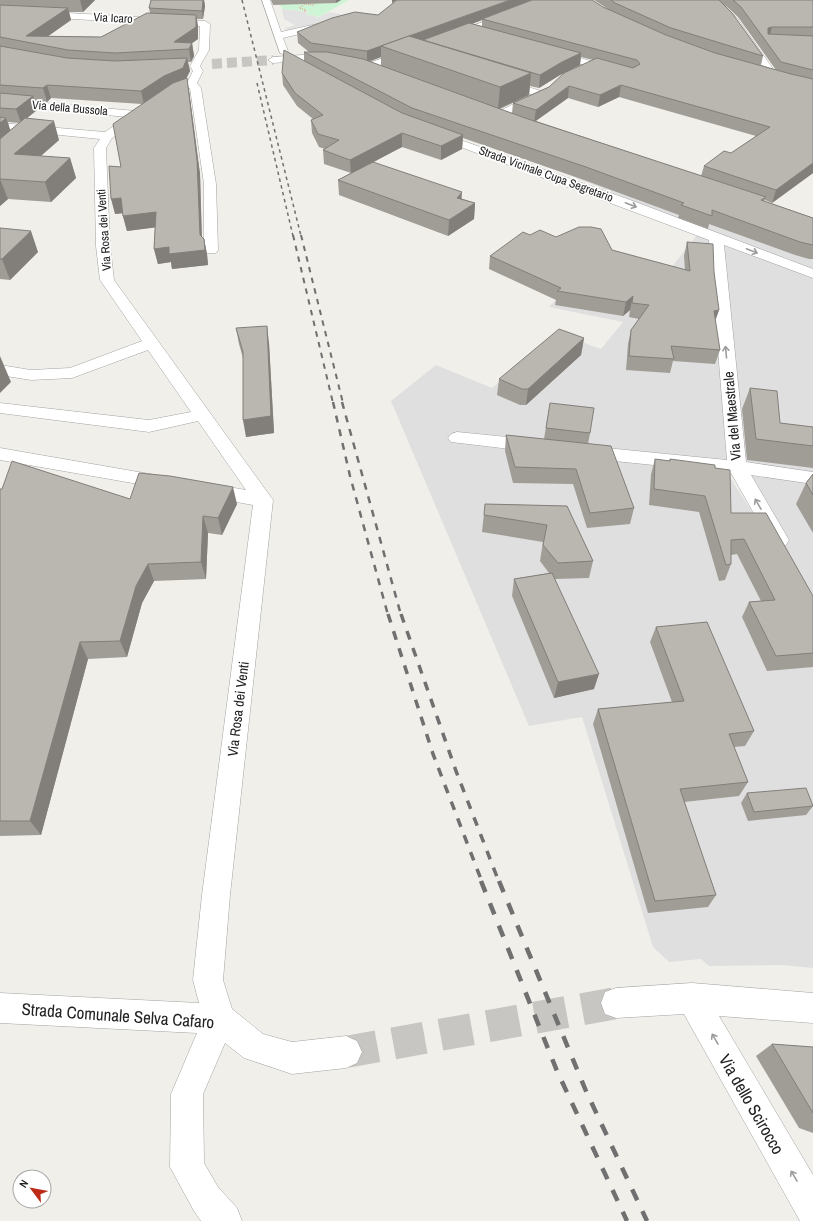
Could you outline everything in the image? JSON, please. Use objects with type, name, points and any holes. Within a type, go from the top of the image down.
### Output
[{"type":"street","points":[[266,0],[286,59],[306,70]]},
{"type":"street","points":[[438,41],[549,0]]},
{"type":"street","points":[[712,0],[734,20],[777,77],[755,71]]},
{"type":"street","name":"Via Icaro","points":[[0,12],[205,24],[204,50],[194,70]]},
{"type":"street","points":[[278,36],[337,23]]},
{"type":"street","points":[[274,26],[292,26],[301,31]]},
{"type":"street","points":[[468,30],[486,35]]},
{"type":"street","points":[[539,50],[623,73]]},
{"type":"street","points":[[382,72],[364,66],[414,52]]},
{"type":"street","points":[[273,60],[326,58],[345,60]]},
{"type":"street","points":[[579,71],[593,65]]},
{"type":"street","points":[[0,126],[107,136],[171,93],[194,70]]},
{"type":"street","points":[[194,70],[210,184],[211,250]]},
{"type":"street","points":[[492,78],[546,91],[499,115]]},
{"type":"street","name":"Via della Bussola","points":[[0,102],[139,114]]},
{"type":"street","points":[[484,110],[514,120]]},
{"type":"street","name":"Strada Vicinale Cupa Segretario","points":[[427,131],[813,274]]},
{"type":"street","name":"Via Rosa dei Venti","points":[[107,136],[100,148],[103,246],[108,280],[151,344],[263,500],[208,980],[220,1019]]},
{"type":"street","name":"Via del Maestrale","points":[[716,237],[736,467],[789,557]]},
{"type":"street","points":[[0,370],[32,375],[72,373],[151,344]]},
{"type":"street","points":[[0,408],[149,426],[202,415]]},
{"type":"street","points":[[457,438],[736,467],[813,478]]},
{"type":"street","points":[[0,454],[263,500]]},
{"type":"street","points":[[616,1003],[692,998],[813,1008]]},
{"type":"street","name":"Via dello Scirocco","points":[[692,998],[813,1209]]},
{"type":"street","name":"Strada Comunale Selva Cafaro","points":[[0,1008],[220,1019],[255,1047],[292,1058],[346,1052]]},
{"type":"street","points":[[220,1019],[187,1094],[187,1167],[206,1199],[224,1221]]},
{"type":"path","points":[[304,12],[306,10],[299,8],[311,0]]},
{"type":"path","points":[[305,4],[313,5],[320,0]]},
{"type":"shaded area","points":[[282,9],[308,12],[305,15],[317,16],[315,19],[329,12],[351,16],[287,33],[285,28],[295,25],[284,19]]},
{"type":"shaded area","points":[[303,59],[813,225],[813,473],[720,462],[764,530],[813,621],[813,968],[781,965],[709,966],[701,959],[669,962],[653,947],[582,717],[529,726],[391,401],[436,365],[492,388],[558,333],[601,349],[623,322],[549,307],[602,252],[670,269],[702,229],[567,174],[451,133],[297,61]]},
{"type":"shaded area","points":[[737,467],[813,479],[813,598]]},
{"type":"green space","points":[[289,0],[349,0],[315,19],[318,16],[306,15],[310,12],[282,9],[280,5]]},
{"type":"building","points":[[151,0],[203,0],[202,11],[149,8]]},
{"type":"building","points":[[397,0],[510,0],[367,51],[311,43],[297,32],[332,18],[355,12],[378,15]]},
{"type":"building","points":[[532,0],[592,0],[603,7],[666,35],[715,53],[813,79],[813,163],[776,190],[704,166],[724,151],[731,153],[770,127],[621,85],[600,95],[569,86],[536,110],[513,103],[549,87],[564,73],[597,58],[633,68],[640,64],[637,60],[482,19]]},
{"type":"building","points":[[611,0],[719,0],[732,13],[763,56],[671,28]]},
{"type":"building","points":[[733,0],[813,0],[813,27],[772,27],[768,28],[768,34],[813,36],[813,70],[781,62],[741,7]]},
{"type":"building","points":[[0,5],[68,8],[26,36],[101,37],[147,13],[196,15],[196,27],[174,42],[192,43],[189,49],[115,53],[68,50],[0,37]]},
{"type":"building","points":[[469,23],[581,53],[540,75],[423,40]]},
{"type":"building","points":[[409,36],[531,73],[500,87],[381,46]]},
{"type":"building","points":[[0,46],[67,58],[115,61],[187,58],[183,68],[164,76],[141,91],[47,85],[43,88],[0,85]]},
{"type":"building","points":[[284,50],[402,113],[463,135],[441,146],[402,133],[350,160],[323,150],[339,140],[318,134],[311,120],[323,115],[295,93],[282,73]]},
{"type":"building","points":[[304,52],[327,52],[363,59],[525,118],[766,197],[761,200],[813,218],[813,245],[800,242],[712,210],[712,216],[681,205],[684,203],[586,167],[412,108]]},
{"type":"building","points":[[187,78],[197,160],[200,235],[204,239],[205,250],[169,254],[169,247],[154,249],[156,212],[123,216],[121,198],[111,199],[109,166],[121,167],[113,124],[173,83]]},
{"type":"building","points":[[0,93],[33,96],[16,109],[0,108]]},
{"type":"building","points":[[0,117],[6,118],[0,123]]},
{"type":"building","points":[[25,118],[54,121],[14,154],[70,158],[45,182],[0,179],[0,139]]},
{"type":"building","points":[[373,162],[462,192],[457,198],[475,203],[449,220],[338,180]]},
{"type":"building","points":[[579,227],[601,229],[612,250],[690,271],[687,242],[713,244],[714,272],[719,310],[714,311],[720,350],[671,346],[674,359],[629,356],[631,330],[649,305],[632,303],[633,296],[626,302],[557,291],[561,288],[490,256],[523,232],[530,235],[540,230],[556,237]]},
{"type":"building","points":[[0,228],[31,231],[2,259],[0,259]]},
{"type":"building","points":[[267,326],[271,416],[243,420],[243,352],[236,328]]},
{"type":"building","points":[[559,329],[584,338],[528,389],[522,389],[499,379]]},
{"type":"building","points":[[750,388],[777,391],[780,423],[813,427],[813,446],[756,439]]},
{"type":"building","points":[[550,403],[594,408],[590,433],[546,428]]},
{"type":"building","points":[[506,435],[611,446],[634,508],[590,513],[576,469],[515,467]]},
{"type":"building","points":[[655,459],[670,461],[670,459],[715,465],[715,468],[730,470],[731,513],[766,513],[813,596],[813,653],[776,656],[749,602],[775,600],[744,539],[731,540],[731,564],[726,565],[705,496],[654,489]]},
{"type":"building","points":[[12,461],[130,499],[139,473],[170,476],[233,487],[218,518],[203,516],[201,562],[148,564],[136,586],[120,641],[80,642],[30,821],[0,821],[0,489],[2,489]]},
{"type":"building","points":[[813,474],[813,495],[806,483]]},
{"type":"building","points":[[485,504],[567,506],[593,561],[558,563],[543,545],[547,525],[484,515]]},
{"type":"building","points":[[552,573],[599,674],[558,682],[514,579]]},
{"type":"building","points":[[707,622],[754,731],[729,734],[748,782],[680,789],[716,895],[655,901],[598,709],[684,701],[656,627]]},
{"type":"building","points":[[806,788],[813,806],[754,812],[747,793]]},
{"type":"building","points":[[772,1044],[813,1047],[813,1113]]},
{"type":"tunnel","points":[[212,64],[273,60]]},
{"type":"tunnel","points":[[346,1052],[616,1003]]},
{"type":"railway","points":[[242,0],[301,236]]},
{"type":"railway","points":[[257,83],[293,236]]},
{"type":"railway","points":[[293,235],[333,403]]},
{"type":"railway","points":[[301,235],[343,403]]},
{"type":"railway","points":[[333,402],[350,476],[388,615]]},
{"type":"railway","points":[[342,402],[401,615]]},
{"type":"railway","points":[[388,614],[433,754],[482,882]]},
{"type":"railway","points":[[401,614],[456,771],[499,882]]},
{"type":"railway","points":[[481,881],[557,1071],[627,1221]]},
{"type":"railway","points":[[499,881],[586,1091],[647,1221]]}]
